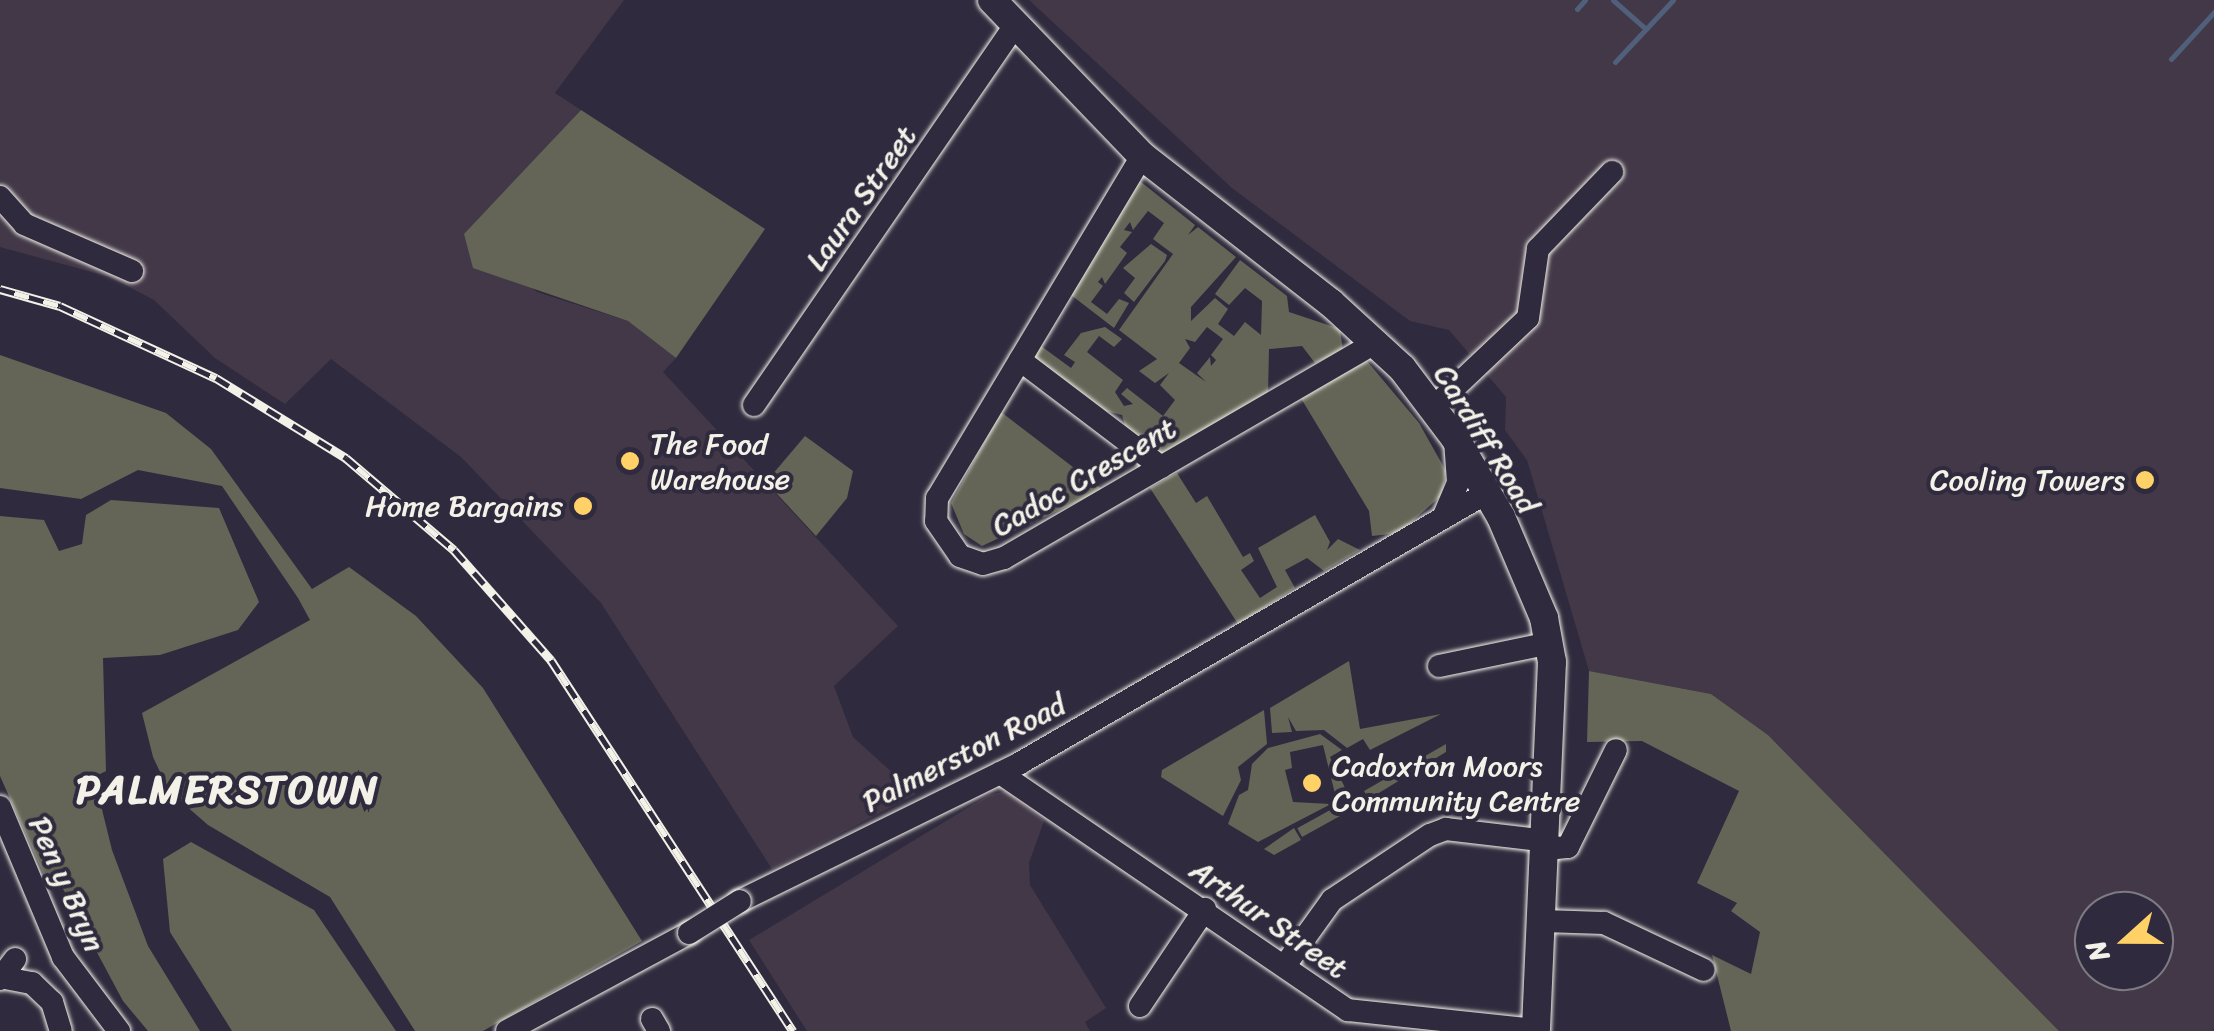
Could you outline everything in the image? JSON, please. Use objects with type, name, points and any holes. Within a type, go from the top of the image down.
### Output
[{"type":"main road","name":"Cardiff Road","points":[[992,0],[1142,156],[1377,342],[1434,407],[1488,492],[1521,559],[1550,644],[1548,845],[1536,1030]]},
{"type":"street","name":"Laura Street","points":[[754,405],[1016,24]]},
{"type":"street","name":"Cadoc Crescent","points":[[1142,156],[937,498],[936,521],[960,556],[983,564],[1004,558],[1377,342]]},
{"type":"street","points":[[1434,407],[1522,326],[1535,303],[1538,248],[1612,172]]},
{"type":"street","points":[[0,197],[24,224],[132,272]]},
{"type":"street","points":[[1020,360],[1161,467]]},
{"type":"street","points":[[1443,518],[1458,482],[1455,438]]},
{"type":"street","name":"Palmerston Road","points":[[508,1031],[535,1024],[740,901],[1000,773],[1488,492]]},
{"type":"street","points":[[1438,666],[1550,644]]},
{"type":"street","points":[[1286,964],[1332,900],[1430,834],[1446,828],[1568,847],[1616,750]]},
{"type":"street","name":"Arthur Street","points":[[1000,773],[1286,964],[1348,1010],[1536,1030]]},
{"type":"street","name":"Pen y Bryn","points":[[0,808],[63,956],[119,1031]]},
{"type":"street","points":[[1140,1006],[1205,909]]},
{"type":"street","points":[[1543,921],[1604,922],[1704,970]]},
{"type":"street","points":[[4,973],[32,983],[52,1002],[61,1031]]},
{"type":"shaded area","points":[[0,0],[624,0],[555,93],[581,110],[465,234],[537,292],[628,321],[676,358],[663,372],[898,626],[834,686],[853,737],[916,794],[772,869],[601,603],[461,457],[331,359],[285,404],[215,358],[154,300],[110,277],[0,247]]},
{"type":"shaded area","points":[[1029,0],[2214,0],[2214,1031],[2059,1031],[1768,735],[1711,694],[1589,671],[1527,460],[1505,430],[1506,397],[1449,330],[1410,321],[1232,188]]},
{"type":"shaded area","points":[[1006,791],[1044,821],[1029,863],[1030,885],[1106,1008],[1085,1022],[1090,1031],[807,1031],[749,940],[989,795]]},
{"type":"green space","points":[[581,110],[765,229],[676,358],[628,321],[473,268],[464,234]]},
{"type":"green space","points":[[1136,178],[1195,225],[1188,235],[1198,227],[1236,257],[1191,307],[1191,321],[1215,298],[1228,309],[1218,324],[1234,336],[1245,322],[1261,335],[1262,301],[1245,288],[1229,305],[1215,294],[1240,260],[1287,296],[1289,312],[1340,329],[1343,351],[1315,363],[1302,346],[1269,349],[1268,393],[1185,449],[1162,454],[1144,436],[1129,439],[1122,415],[1106,411],[1034,357],[1041,346],[1071,368],[1075,362],[1064,355],[1081,333],[1105,327],[1122,339],[1114,347],[1099,336],[1087,352],[1123,380],[1115,392],[1124,406],[1133,404],[1121,394],[1127,388],[1163,416],[1175,400],[1160,385],[1169,373],[1155,383],[1139,371],[1157,359],[1119,330],[1173,254],[1153,239],[1164,223],[1148,211],[1133,230],[1130,222],[1124,230],[1132,232],[1120,247],[1127,253],[1105,284],[1102,277],[1098,282],[1103,286],[1091,302],[1107,314],[1119,299],[1129,303],[1114,328],[1071,295]],"holes":[[[1207,327],[1223,339],[1211,355],[1216,360],[1211,366],[1210,357],[1197,373],[1206,382],[1179,363],[1190,348],[1185,339],[1195,342]]]},
{"type":"green space","points":[[1151,244],[1167,255],[1134,302],[1124,293],[1135,278],[1123,268]]},
{"type":"green space","points":[[0,355],[166,413],[211,449],[312,589],[349,567],[416,616],[483,688],[642,941],[483,1031],[415,1031],[330,897],[208,825],[169,791],[153,757],[142,713],[310,620],[298,598],[222,486],[138,470],[81,499],[0,488]]},
{"type":"green space","points":[[1367,361],[1419,423],[1446,471],[1442,495],[1399,533],[1372,536],[1369,511],[1299,395]]},
{"type":"green space","points":[[1001,412],[1103,490],[982,546],[964,534],[951,503]]},
{"type":"green space","points":[[805,436],[853,471],[847,498],[816,536],[766,482]]},
{"type":"green space","points":[[1177,473],[1196,503],[1207,496],[1243,557],[1250,553],[1254,561],[1241,570],[1260,598],[1277,587],[1258,548],[1315,515],[1330,542],[1327,550],[1338,539],[1360,550],[1324,571],[1307,558],[1285,570],[1295,588],[1238,624],[1150,488]]},
{"type":"green space","points":[[111,500],[219,508],[259,602],[238,630],[160,655],[103,658],[106,771],[94,777],[112,850],[148,946],[200,1031],[148,1031],[123,1001],[55,874],[45,877],[0,776],[0,516],[44,520],[59,551],[82,544],[86,515]]},
{"type":"green space","points":[[1349,661],[1360,729],[1441,714],[1370,750],[1363,739],[1347,748],[1324,730],[1296,731],[1288,717],[1292,732],[1272,733],[1270,708]]},
{"type":"green space","points":[[1589,671],[1711,694],[1768,735],[2059,1031],[1731,1031],[1712,955],[1751,974],[1760,932],[1731,911],[1737,903],[1697,883],[1739,791],[1642,741],[1587,742]]},
{"type":"green space","points":[[1264,710],[1267,744],[1238,767],[1241,780],[1223,816],[1161,777],[1162,770]]},
{"type":"green space","points":[[1320,734],[1342,750],[1330,757],[1349,796],[1337,802],[1323,745],[1290,752],[1292,768],[1285,770],[1293,802],[1331,804],[1258,842],[1228,824],[1239,795],[1248,790],[1252,764],[1268,748]]},
{"type":"green space","points":[[1446,744],[1446,752],[1369,799],[1364,791]]},
{"type":"green space","points":[[1341,804],[1346,813],[1302,837],[1297,828]]},
{"type":"green space","points":[[1294,828],[1301,840],[1274,855],[1264,849]]},
{"type":"green space","points":[[191,842],[314,910],[396,1031],[232,1031],[170,932],[163,859]]},
{"type":"waterway","points":[[1577,9],[1585,0]]},
{"type":"waterway","points":[[1613,0],[1646,29]]},
{"type":"waterway","points":[[1615,62],[1673,0]]},
{"type":"waterway","points":[[2171,59],[2214,12]]},
{"type":"railway","points":[[0,289],[60,306],[216,378],[346,458],[454,550],[551,660],[793,1031]]},
{"type":"place","name":"The Food Warehouse","points":[[630,461]]},
{"type":"place","name":"Cooling Towers","points":[[2145,480]]},
{"type":"place","name":"Home Bargains","points":[[583,506]]},
{"type":"place","name":"Cadoxton Moors Community Centre","points":[[1312,783]]},
{"type":"district","name":"PALMERSTOWN","points":[[228,790]]}]
